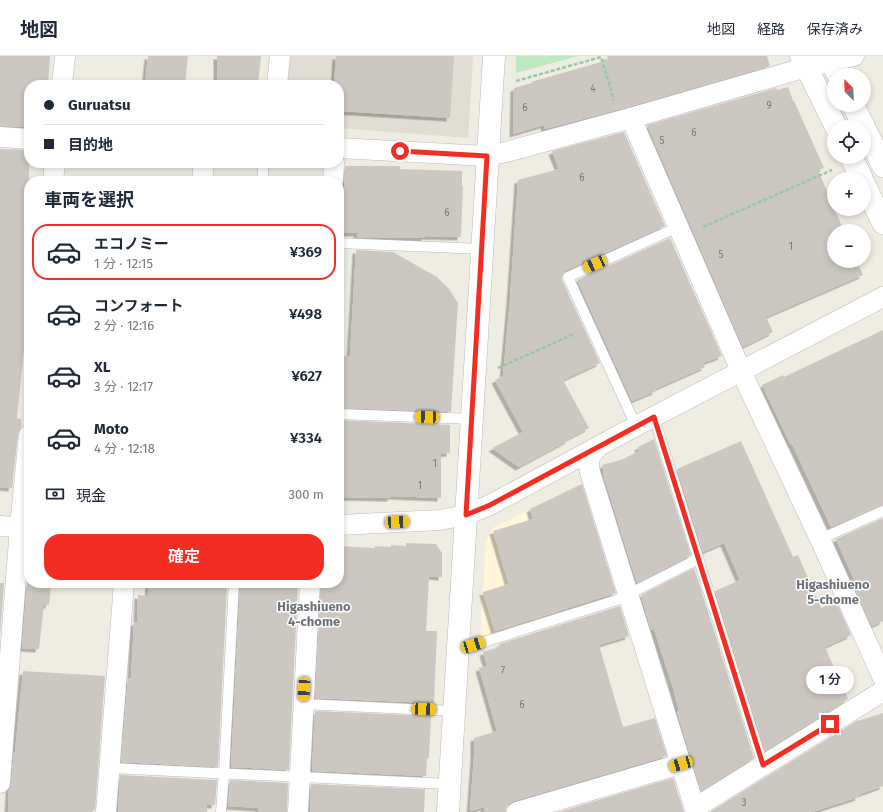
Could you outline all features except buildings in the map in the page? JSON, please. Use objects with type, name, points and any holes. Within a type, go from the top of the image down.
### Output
[{"type":"street","points":[[63,80],[65,56]]},
{"type":"street","points":[[278,80],[280,56]]},
{"type":"street","points":[[448,812],[494,56]]},
{"type":"street","points":[[344,148],[487,156],[625,120],[804,61],[833,64],[854,56]]},
{"type":"street","points":[[804,61],[833,120]]},
{"type":"street","points":[[625,120],[680,232],[741,371],[883,678]]},
{"type":"street","points":[[0,137],[24,139]]},
{"type":"street","points":[[871,141],[883,166]]},
{"type":"street","points":[[871,198],[883,223]]},
{"type":"street","points":[[344,526],[440,520],[466,515],[490,505],[636,426],[883,297]]},
{"type":"street","points":[[598,447],[589,459],[589,466],[695,810],[763,765],[883,691]]},
{"type":"street","points":[[0,526],[24,527],[0,783]]},
{"type":"street","points":[[106,812],[124,588]]},
{"type":"street","points":[[298,812],[310,588]]},
{"type":"street","points":[[517,812],[681,764]]},
{"type":"lane","points":[[636,426],[568,277],[680,232]]},
{"type":"lane","points":[[344,242],[482,249]]},
{"type":"lane","points":[[344,414],[472,419]]},
{"type":"lane","points":[[654,417],[763,765]]},
{"type":"lane","points":[[820,539],[883,511]]},
{"type":"lane","points":[[458,650],[617,600],[698,559]]},
{"type":"lane","points":[[220,812],[224,773],[234,588]]},
{"type":"lane","points":[[303,704],[454,711]]},
{"type":"lane","points":[[110,768],[449,784]]},
{"type":"path","points":[[510,83],[601,57],[625,120]]},
{"type":"path","points":[[680,232],[832,170]]},
{"type":"path","points":[[494,371],[591,327]]},
{"type":"shaded area","points":[[290,56],[473,56],[468,138],[344,128],[344,80],[288,80]]},
{"type":"shaded area","points":[[527,511],[559,613],[480,638],[486,540],[494,527]]},
{"type":"green space","points":[[516,56],[578,56],[516,73]]},
{"type":"district","name":"Higashiueno 5-chome","points":[[833,592]]},
{"type":"district","name":"Higashiueno 4-chome","points":[[314,614]]},
{"type":"route","points":[[400,151],[487,156],[466,515],[490,505],[654,417],[763,765],[830,724]]}]
